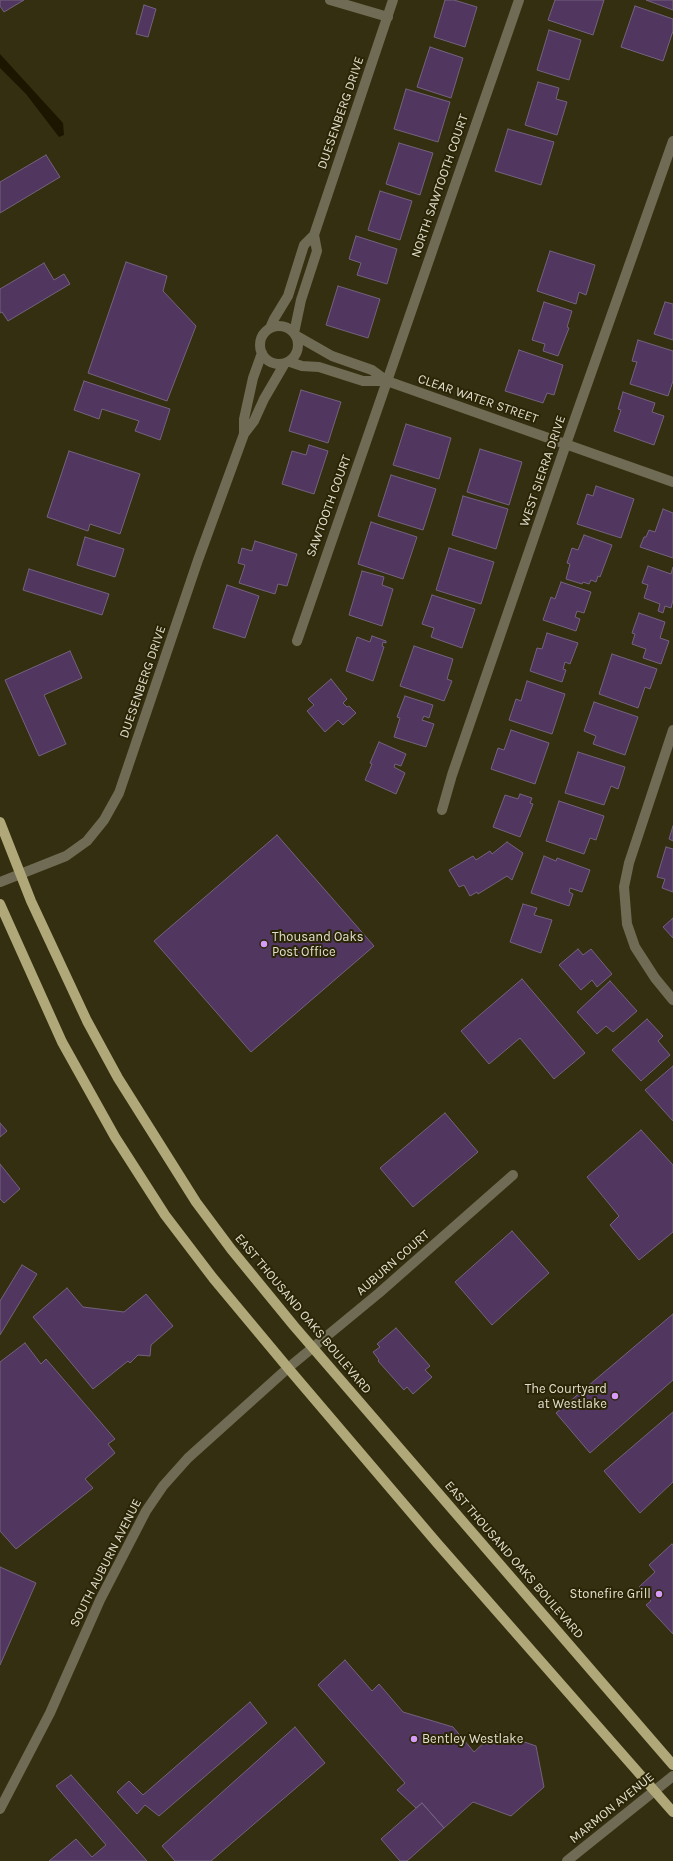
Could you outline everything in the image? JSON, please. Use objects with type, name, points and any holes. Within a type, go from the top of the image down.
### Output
[{"type":"main road","name":"EAST THOUSAND OAKS BOULEVARD","points":[[0,822],[21,874],[84,1016],[118,1078],[196,1202],[231,1249],[312,1348],[673,1765]]},
{"type":"main road","points":[[0,904],[62,1042],[115,1138],[165,1215],[213,1278],[288,1368],[437,1543],[673,1812]]},
{"type":"street","points":[[330,0],[388,17]]},
{"type":"street","name":"DUESENBERG DRIVE","points":[[244,434],[244,419],[253,378],[262,352],[261,340],[266,331],[270,328],[288,296],[304,245],[314,235],[394,0]]},
{"type":"street","name":"NORTH SAWTOOTH COURT","points":[[387,381],[519,0]]},
{"type":"street","name":"WEST SIERRA DRIVE","points":[[442,810],[452,775],[566,444],[673,141]]},
{"type":"street","name":"DUESENBERG DRIVE","points":[[0,882],[66,856],[87,841],[104,820],[119,793],[198,560],[244,434],[254,421],[264,399],[287,362],[294,358],[299,348],[295,334],[300,305],[317,250],[314,235]]},
{"type":"street","points":[[270,328],[283,326],[295,334]]},
{"type":"street","name":"CLEAR WATER STREET","points":[[295,334],[332,356],[372,370],[387,381],[673,482]]},
{"type":"street","points":[[262,352],[265,357],[274,364],[287,362]]},
{"type":"street","name":"CLEAR WATER STREET","points":[[287,362],[302,366],[319,367],[363,382],[387,381]]},
{"type":"street","name":"SAWTOOTH COURT","points":[[297,641],[387,381]]},
{"type":"street","points":[[673,730],[629,863],[624,887],[626,918],[635,947],[654,978],[673,1000]]},
{"type":"street","name":"AUBURN COURT","points":[[288,1368],[379,1293],[513,1175]]},
{"type":"street","name":"SOUTH AUBURN AVENUE","points":[[0,1809],[50,1713],[100,1600],[146,1511],[163,1486],[188,1458],[288,1368]]},
{"type":"street","name":"MARMON AVENUE","points":[[567,1861],[673,1776]]},
{"type":"shaded area","points":[[0,54],[63,123],[64,135],[59,137],[26,94],[0,68]]},
{"type":"building","points":[[0,0],[24,0],[4,12],[0,6]]},
{"type":"building","points":[[445,0],[454,0],[477,7],[465,47],[434,37]]},
{"type":"building","points":[[555,0],[604,0],[593,35],[548,20]]},
{"type":"building","points":[[646,0],[673,0],[673,10]]},
{"type":"building","points":[[144,5],[156,9],[148,37],[136,34]]},
{"type":"building","points":[[635,6],[673,19],[673,31],[663,61],[621,47]]},
{"type":"building","points":[[549,30],[581,40],[569,80],[537,70]]},
{"type":"building","points":[[430,47],[463,58],[451,98],[417,87]]},
{"type":"building","points":[[538,82],[559,88],[556,99],[567,102],[557,135],[525,125]]},
{"type":"building","points":[[406,89],[450,102],[438,142],[394,129]]},
{"type":"building","points":[[508,129],[554,142],[541,185],[495,171]]},
{"type":"building","points":[[399,143],[433,153],[420,195],[386,184]]},
{"type":"building","points":[[46,155],[60,177],[0,213],[0,182]]},
{"type":"building","points":[[380,191],[412,201],[400,240],[368,230]]},
{"type":"building","points":[[356,236],[397,249],[387,284],[357,275],[361,263],[349,259]]},
{"type":"building","points":[[550,251],[595,265],[586,295],[579,292],[576,304],[537,291]]},
{"type":"building","points":[[126,262],[167,276],[163,291],[196,326],[167,401],[88,373]]},
{"type":"building","points":[[44,263],[54,280],[64,274],[70,284],[8,321],[2,312],[0,313],[0,289]]},
{"type":"building","points":[[338,286],[380,299],[368,338],[326,325]]},
{"type":"building","points":[[544,302],[572,311],[567,327],[569,328],[558,356],[543,351],[545,344],[532,340]]},
{"type":"building","points":[[665,302],[673,304],[673,340],[654,334]]},
{"type":"building","points":[[638,340],[673,351],[673,381],[668,396],[630,384],[637,362],[632,361]]},
{"type":"building","points":[[519,350],[563,365],[554,395],[547,393],[543,403],[505,391]]},
{"type":"building","points":[[84,381],[170,409],[160,440],[135,431],[139,421],[102,409],[99,419],[74,410]]},
{"type":"building","points":[[301,390],[341,402],[328,443],[289,431]]},
{"type":"building","points":[[623,392],[655,403],[652,412],[664,416],[654,445],[614,431],[621,410],[618,409]]},
{"type":"building","points":[[406,424],[451,438],[439,479],[393,465]]},
{"type":"building","points":[[309,445],[328,451],[314,494],[282,484],[292,451],[306,455]]},
{"type":"building","points":[[480,449],[522,462],[509,505],[467,492]]},
{"type":"building","points":[[69,451],[140,474],[120,534],[90,524],[88,531],[47,517]]},
{"type":"building","points":[[391,475],[436,489],[423,530],[378,516]]},
{"type":"building","points":[[596,486],[634,499],[621,538],[577,524],[587,494],[593,496]]},
{"type":"building","points":[[463,496],[508,509],[496,549],[452,535]]},
{"type":"building","points":[[663,509],[673,513],[673,558],[640,547],[649,530],[655,532]]},
{"type":"building","points":[[371,522],[417,537],[403,579],[358,564]]},
{"type":"building","points":[[584,535],[612,545],[600,577],[598,576],[596,582],[591,580],[589,584],[583,582],[582,584],[566,579],[570,564],[567,563],[572,548],[578,550]]},
{"type":"building","points":[[85,537],[124,549],[115,577],[77,565]]},
{"type":"building","points":[[255,541],[297,554],[287,586],[278,584],[275,594],[239,583],[245,565],[238,563],[242,548],[252,551]]},
{"type":"building","points":[[449,548],[494,562],[481,604],[436,590]]},
{"type":"building","points":[[648,566],[671,574],[673,567],[673,600],[671,608],[665,606],[663,613],[658,611],[660,604],[644,598],[648,585],[642,583]]},
{"type":"building","points":[[29,569],[109,594],[102,615],[23,590]]},
{"type":"building","points":[[362,571],[384,577],[382,585],[393,589],[382,626],[349,615]]},
{"type":"building","points":[[561,582],[591,592],[584,613],[577,611],[575,617],[580,619],[576,631],[543,620],[551,597],[555,599]]},
{"type":"building","points":[[227,585],[259,596],[245,638],[213,628]]},
{"type":"building","points":[[432,595],[475,609],[462,648],[431,637],[434,628],[422,624]]},
{"type":"building","points":[[639,613],[665,622],[660,638],[669,641],[661,664],[643,658],[646,649],[632,644],[635,634],[632,633]]},
{"type":"building","points":[[547,633],[578,643],[570,664],[565,662],[563,669],[566,670],[562,682],[530,671],[537,648],[542,649]]},
{"type":"building","points":[[372,636],[386,641],[386,643],[383,642],[382,646],[384,647],[373,681],[346,671],[357,637],[370,642]]},
{"type":"building","points":[[414,646],[453,659],[447,679],[452,681],[444,701],[400,686]]},
{"type":"building","points":[[70,651],[82,678],[44,695],[66,744],[39,756],[5,680]]},
{"type":"building","points":[[612,654],[657,669],[650,689],[645,687],[638,708],[599,694]]},
{"type":"building","points":[[331,679],[347,699],[343,703],[347,707],[349,706],[356,713],[343,725],[338,720],[325,732],[307,711],[314,705],[308,699]]},
{"type":"building","points":[[527,681],[565,694],[552,734],[509,720],[516,699],[521,701]]},
{"type":"building","points":[[405,696],[433,705],[429,718],[424,716],[422,720],[434,724],[426,747],[394,737],[400,718],[397,717]]},
{"type":"building","points":[[594,702],[638,717],[625,755],[593,744],[596,736],[584,731]]},
{"type":"building","points":[[511,730],[549,743],[535,784],[491,769],[498,748],[504,750]]},
{"type":"building","points":[[379,742],[406,754],[401,766],[395,764],[394,767],[405,773],[396,794],[365,780]]},
{"type":"building","points":[[578,752],[625,767],[618,789],[611,786],[604,805],[565,793]]},
{"type":"building","points":[[520,794],[532,798],[530,803],[533,804],[520,837],[493,827],[505,795],[518,799]]},
{"type":"building","points":[[559,801],[604,816],[596,840],[590,838],[584,854],[546,841]]},
{"type":"building","points":[[673,826],[673,841],[669,839]]},
{"type":"building","name":"Thousand Oaks Post Office","points":[[277,835],[374,946],[251,1052],[154,941]]},
{"type":"building","points":[[507,842],[523,853],[512,880],[507,876],[478,894],[477,892],[470,896],[464,885],[459,887],[449,870],[473,856],[476,860],[490,851],[492,854]]},
{"type":"building","points":[[666,847],[673,849],[673,892],[662,888],[665,879],[657,877]]},
{"type":"building","points":[[544,856],[556,861],[557,858],[590,870],[582,892],[570,888],[569,892],[573,894],[569,906],[531,893]]},
{"type":"building","points":[[523,904],[537,908],[534,915],[552,920],[541,953],[510,942]]},
{"type":"building","points":[[673,918],[673,938],[663,927]]},
{"type":"building","points":[[578,949],[583,955],[591,949],[612,974],[597,987],[592,980],[581,990],[559,965]]},
{"type":"building","points":[[522,979],[585,1053],[554,1079],[520,1038],[489,1064],[461,1031]]},
{"type":"building","points":[[610,981],[637,1011],[613,1032],[606,1026],[597,1034],[577,1012]]},
{"type":"building","points":[[647,1019],[663,1036],[658,1041],[670,1055],[641,1081],[612,1050]]},
{"type":"building","points":[[673,1066],[673,1121],[645,1090]]},
{"type":"building","points":[[445,1113],[478,1152],[413,1207],[380,1168]]},
{"type":"building","points":[[0,1123],[7,1131],[0,1137]]},
{"type":"building","points":[[641,1130],[673,1165],[673,1232],[639,1260],[610,1225],[619,1216],[587,1177]]},
{"type":"building","points":[[0,1164],[20,1189],[4,1203],[0,1199]]},
{"type":"building","points":[[512,1231],[549,1273],[492,1325],[455,1282]]},
{"type":"building","points":[[22,1265],[37,1274],[0,1335],[0,1301]]},
{"type":"building","points":[[67,1288],[83,1307],[124,1312],[146,1294],[173,1326],[151,1345],[150,1356],[138,1355],[130,1363],[128,1361],[93,1389],[33,1317]]},
{"type":"building","name":"The Courtyard at Westlake","points":[[673,1314],[673,1380],[590,1453],[556,1413]]},
{"type":"building","points":[[396,1328],[430,1366],[425,1370],[432,1377],[413,1394],[407,1387],[404,1390],[378,1361],[379,1360],[373,1352],[380,1347],[377,1344]]},
{"type":"building","points":[[25,1343],[41,1364],[46,1359],[115,1439],[108,1444],[115,1453],[85,1479],[93,1488],[16,1549],[0,1531],[0,1362]]},
{"type":"building","points":[[673,1412],[673,1482],[640,1513],[604,1471]]},
{"type":"building","name":"Stonefire Grill","points":[[672,1544],[673,1634],[646,1605],[651,1601],[639,1587],[655,1572],[649,1565]]},
{"type":"building","points":[[0,1567],[36,1583],[0,1665]]},
{"type":"building","name":"Bentley Westlake","points":[[345,1660],[372,1691],[379,1684],[403,1712],[453,1727],[474,1752],[496,1732],[536,1746],[544,1787],[511,1816],[473,1802],[444,1828],[422,1803],[416,1808],[397,1790],[405,1783],[318,1685]]},
{"type":"building","points":[[250,1702],[267,1723],[159,1816],[145,1805],[137,1814],[117,1792],[129,1781],[143,1795]]},
{"type":"building","points":[[295,1727],[325,1763],[211,1861],[175,1861],[162,1846]]},
{"type":"building","points":[[71,1775],[147,1861],[49,1861],[76,1839],[92,1857],[106,1845],[56,1786]]},
{"type":"building","points":[[422,1803],[444,1828],[407,1861],[400,1861],[381,1839]]},
{"type":"place","name":"Thousand Oaks Post Office","points":[[264,944]]},
{"type":"place","name":"The Courtyard at Westlake","points":[[615,1396]]},
{"type":"place","name":"Stonefire Grill","points":[[659,1594]]},
{"type":"place","name":"Bentley Westlake","points":[[414,1739]]}]
